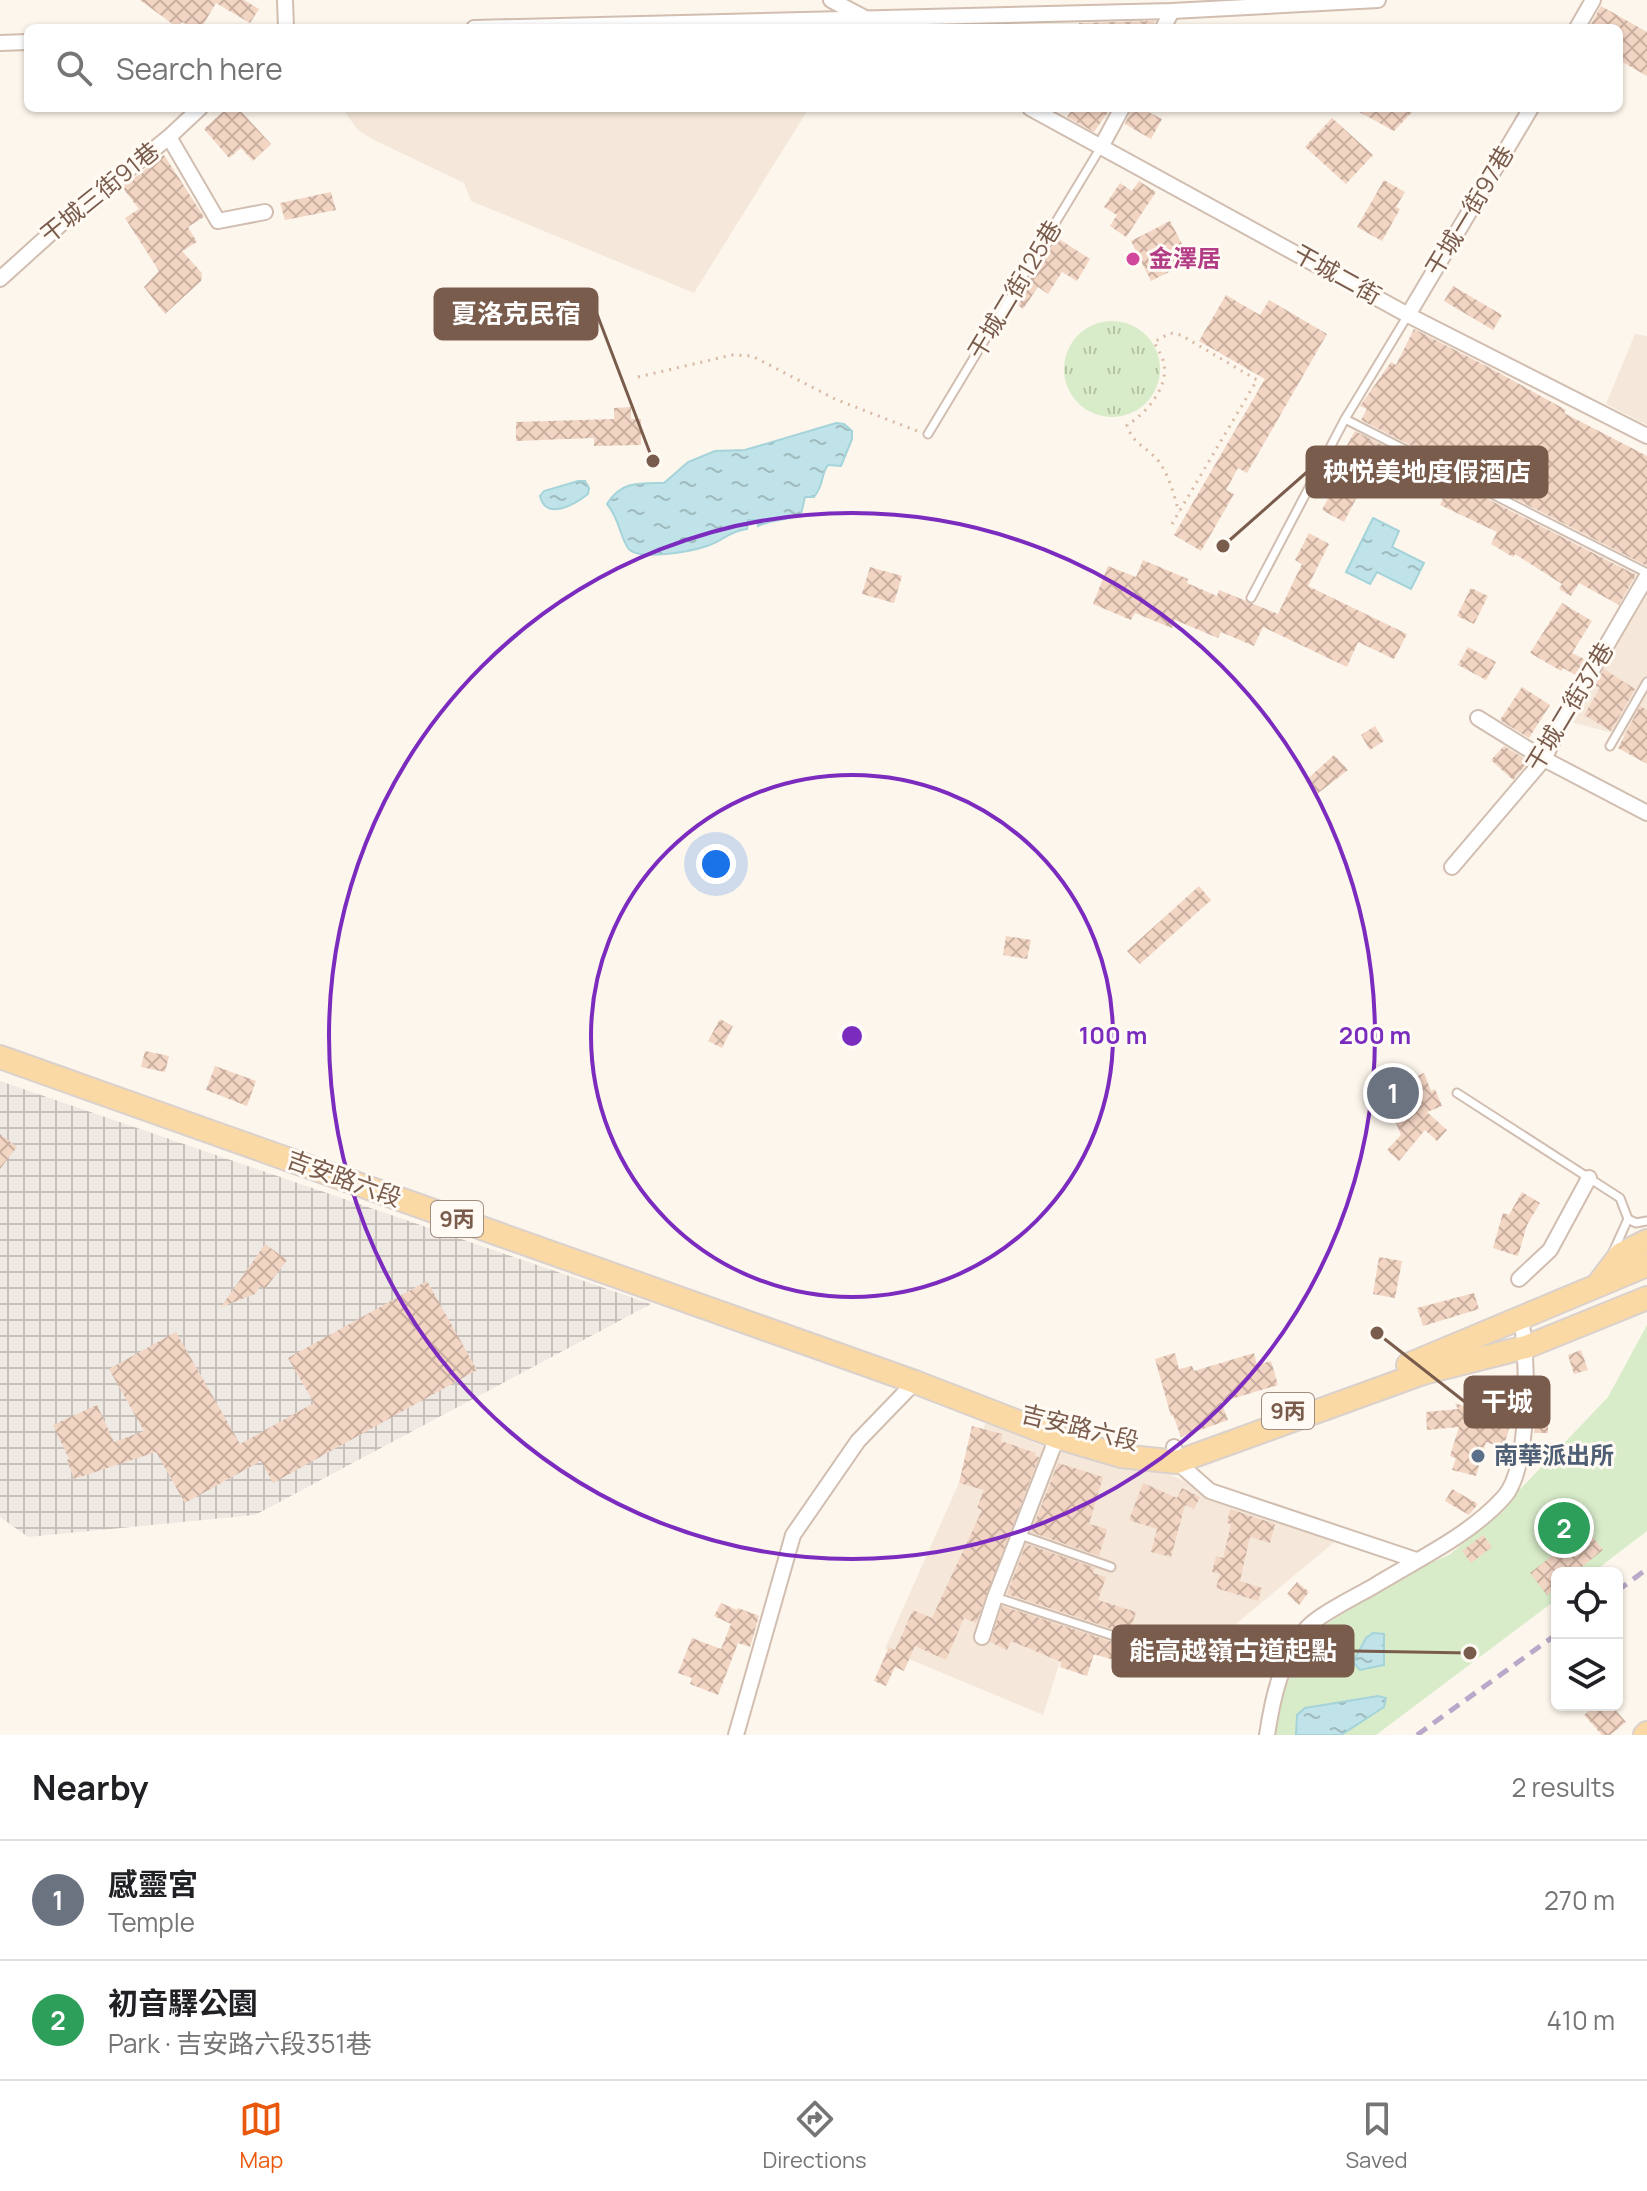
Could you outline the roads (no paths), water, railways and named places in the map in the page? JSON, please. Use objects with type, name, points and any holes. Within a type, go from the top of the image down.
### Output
[{"type":"main road","name":"吉安路六段","points":[[0,1057],[1121,1456],[1176,1455],[1423,1373],[1526,1347],[1640,1303]]},
{"type":"main road","points":[[1599,1283],[1621,1254],[1647,1241]]},
{"type":"main road","name":"吉安路六段","points":[[1176,1455],[1420,1360],[1647,1265]]},
{"type":"street","points":[[285,0],[286,24]]},
{"type":"street","points":[[831,0],[876,24]]},
{"type":"street","points":[[630,24],[1172,11],[1378,0]]},
{"type":"street","points":[[1579,24],[1593,0]]},
{"type":"street","points":[[1165,24],[1172,11]]},
{"type":"street","points":[[0,43],[24,42]]},
{"type":"street","name":"干城三街91巷","points":[[0,279],[196,112]]},
{"type":"street","name":"干城二街","points":[[1037,112],[1408,315],[1647,436]]},
{"type":"street","points":[[1101,147],[1120,112]]},
{"type":"street","name":"干城一街97巷","points":[[1408,315],[1529,112]]},
{"type":"street","points":[[169,137],[218,221],[265,212]]},
{"type":"street","name":"干城二街37巷","points":[[1452,867],[1544,759],[1563,720],[1647,575]]},
{"type":"street","points":[[1478,718],[1544,759],[1647,813]]},
{"type":"street","points":[[1519,1279],[1550,1250],[1589,1178]]},
{"type":"street","points":[[1267,1735],[1274,1688],[1288,1656],[1309,1625],[1450,1542],[1507,1495],[1523,1450],[1526,1347],[1521,1318]]},
{"type":"street","points":[[736,1735],[793,1535],[858,1441],[915,1382]]},
{"type":"street","points":[[982,1637],[1058,1432]]},
{"type":"street","points":[[1176,1455],[1210,1491],[1416,1560]]},
{"type":"lane","name":"干城二街125巷","points":[[928,434],[1101,147]]},
{"type":"lane","points":[[1251,598],[1345,419],[1408,315]]},
{"type":"lane","points":[[1345,419],[1647,575]]},
{"type":"lane","points":[[1610,746],[1647,682]]},
{"type":"lane","points":[[1457,1093],[1620,1198],[1628,1219],[1636,1223],[1647,1221]]},
{"type":"lane","points":[[1599,1283],[1628,1219]]},
{"type":"lane","points":[[1018,1535],[1111,1567]]},
{"type":"lane","points":[[995,1597],[1114,1636]]},
{"type":"water","points":[[836,423],[844,424],[852,431],[841,466],[828,465],[814,497],[805,497],[801,514],[796,516],[758,526],[757,520],[748,520],[747,529],[707,546],[653,555],[628,548],[607,504],[625,487],[664,483],[688,462],[715,451],[745,450]]},
{"type":"water","points":[[585,481],[589,488],[588,494],[582,498],[561,508],[548,508],[543,504],[540,496],[544,491]]},
{"type":"water","points":[[1373,518],[1399,531],[1392,547],[1424,563],[1411,589],[1377,572],[1370,584],[1346,572]]},
{"type":"water","points":[[1373,1633],[1384,1634],[1384,1665],[1360,1670],[1353,1662],[1366,1638]]},
{"type":"water","points":[[1378,1696],[1386,1698],[1384,1707],[1341,1735],[1296,1735],[1297,1715],[1305,1708]]},
{"type":"railway","points":[[1623,1587],[1647,1569]]},
{"type":"railway","points":[[1417,1735],[1551,1638]]},
{"type":"place","name":"金澤居","points":[[1133,259]]},
{"type":"place","name":"夏洛克民宿","points":[[653,461]]},
{"type":"place","name":"秧悦美地度假酒店","points":[[1223,546]]},
{"type":"place","name":"感靈宮","points":[[1393,1093]]},
{"type":"place","name":"干城","points":[[1377,1333]]},
{"type":"place","name":"南華派出所","points":[[1478,1456]]},
{"type":"place","name":"初音驛公園","points":[[1564,1528]]},
{"type":"place","name":"能高越嶺古道起點","points":[[1470,1653]]}]
